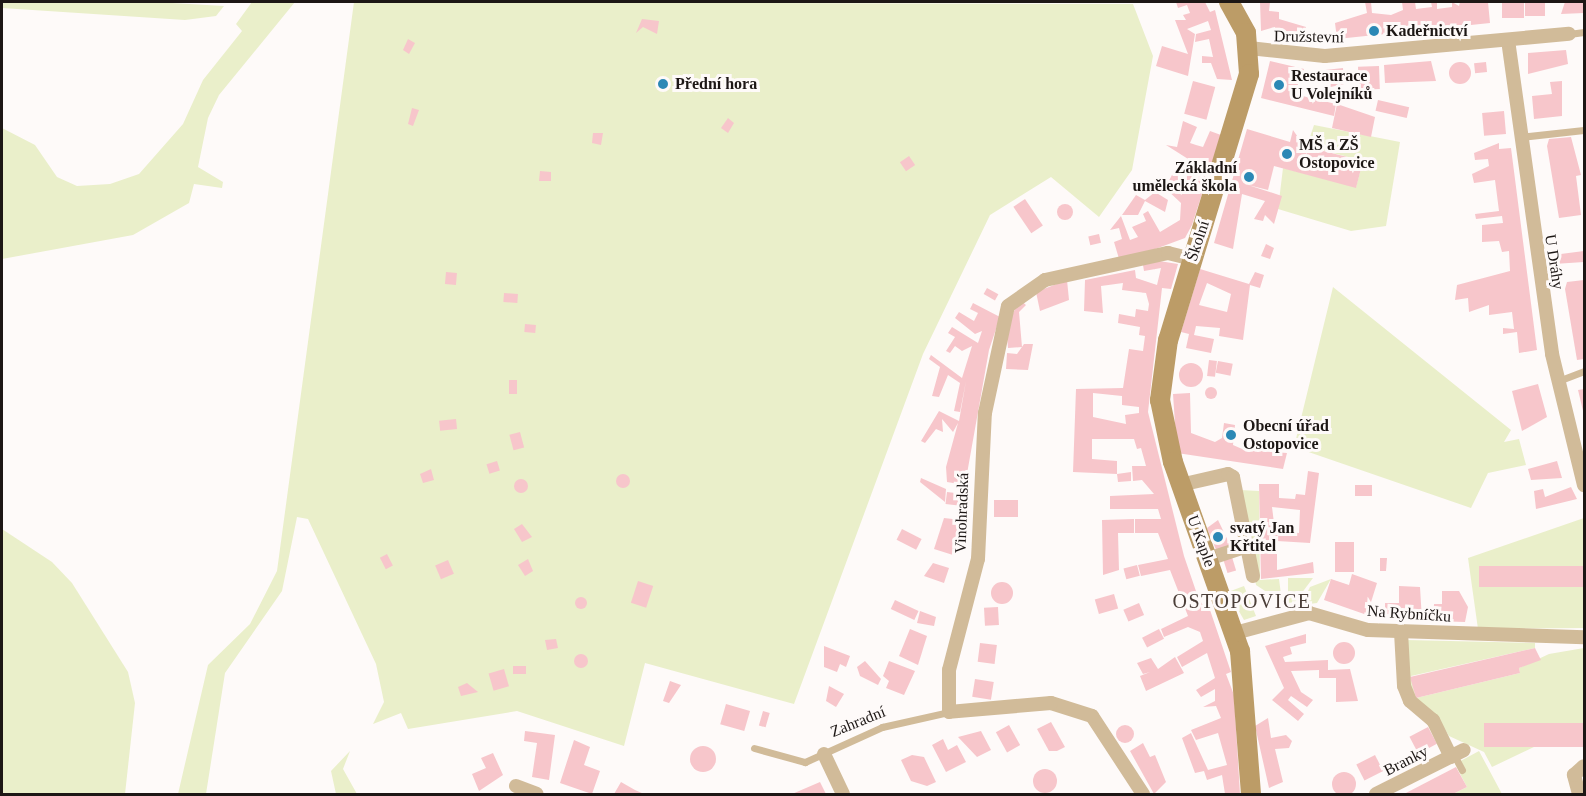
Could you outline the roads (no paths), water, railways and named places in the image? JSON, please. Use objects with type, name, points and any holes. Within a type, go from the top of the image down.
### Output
[{"type":"street","name":"Školní","points":[[1180,485],[1160,400],[1168,340],[1240,113],[1249,48],[1232,3]]},
{"type":"street","name":"Družstevní","points":[[1249,48],[1325,56],[1569,34]]},
{"type":"street","name":"U Dráhy","points":[[1508,40],[1520,137],[1558,381],[1581,453],[1584,485]]},
{"type":"street","name":"Vinohradská","points":[[949,712],[949,670],[978,559],[985,413],[1008,306],[1045,280],[1168,254],[1192,259]]},
{"type":"street","points":[[1180,485],[1230,475],[1253,576]]},
{"type":"street","name":"U Kaple","points":[[1180,485],[1235,633],[1251,795]]},
{"type":"street","name":"U Kaple","points":[[1214,557],[1247,546]]},
{"type":"street","name":"Na Rybníčku","points":[[1235,633],[1310,612],[1368,630],[1584,637]]},
{"type":"street","name":"Branky","points":[[1377,795],[1456,754],[1433,720],[1410,701],[1404,686],[1401,632]]},
{"type":"street","points":[[949,712],[1051,703],[1092,716],[1143,795]]},
{"type":"street","name":"Zahradní","points":[[824,754],[843,795]]},
{"type":"street","points":[[1579,770],[1579,795]]},
{"type":"street","points":[[516,786],[537,795]]},
{"type":"lane","name":"Družstevní","points":[[1569,34],[1584,32]]},
{"type":"lane","points":[[1520,137],[1584,130]]},
{"type":"lane","points":[[1558,381],[1584,371]]},
{"type":"lane","name":"Zahradní","points":[[824,754],[882,727],[949,712]]},
{"type":"lane","points":[[754,748],[805,762],[824,754]]},
{"type":"lane","points":[[1456,754],[1462,770]]},
{"type":"place","name":"Kadeřnictví","points":[[1374,31]]},
{"type":"place","name":"Přední hora","points":[[663,84]]},
{"type":"place","name":"Restaurace U Volejníků","points":[[1279,85]]},
{"type":"place","name":"MŠ a ZŠ Ostopovice","points":[[1287,154]]},
{"type":"place","name":"Základní umělecká škola","points":[[1249,177]]},
{"type":"place","name":"Obecní úřad Ostopovice","points":[[1231,435]]},
{"type":"place","name":"svatý Jan Křtitel","points":[[1218,537]]},
{"type":"district","name":"OSTOPOVICE","points":[[1242,601]]}]
